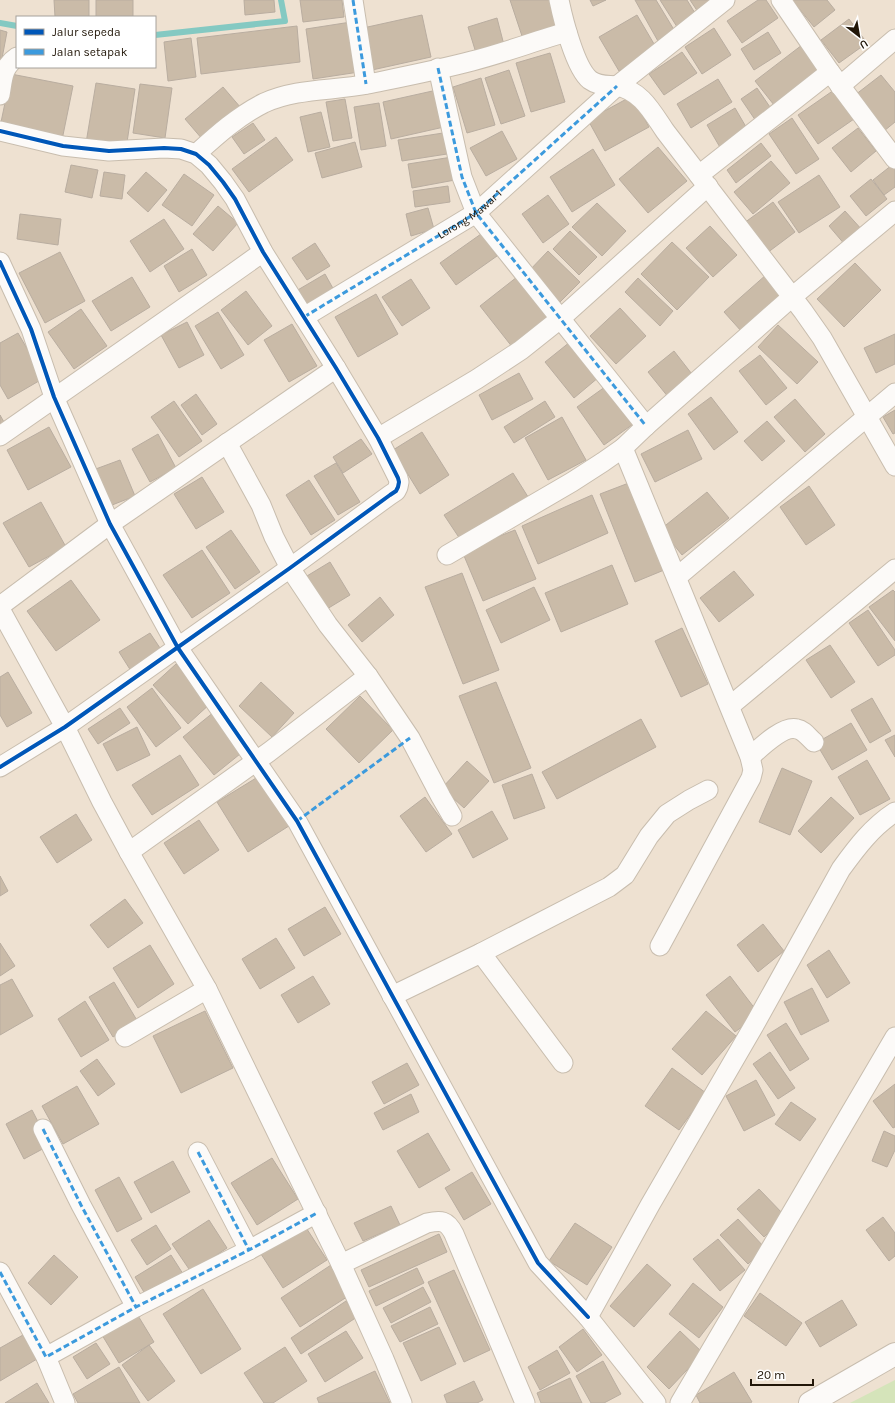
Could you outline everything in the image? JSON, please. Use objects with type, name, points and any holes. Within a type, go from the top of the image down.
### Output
[{"type":"street","points":[[353,0],[366,84]]},
{"type":"street","points":[[559,0],[567,32],[583,72],[589,79],[599,84],[617,86],[630,91],[643,101],[792,296],[822,338],[895,466]]},
{"type":"street","name":"Lorong Mawar 1","points":[[304,317],[476,213],[617,86],[725,0]]},
{"type":"street","points":[[781,0],[835,79],[895,159]]},
{"type":"street","points":[[196,154],[218,133],[243,115],[264,103],[288,94],[366,84],[471,61],[567,32]]},
{"type":"street","points":[[378,438],[478,379],[520,350],[560,319],[703,181],[835,79],[895,39]]},
{"type":"street","points":[[0,95],[6,66],[16,58]]},
{"type":"street","points":[[438,68],[462,177],[476,213],[646,426]]},
{"type":"street","points":[[0,131],[63,146],[109,151],[164,148],[181,149],[196,154],[209,165],[235,199],[263,252],[378,438],[396,472],[399,482],[396,491],[290,568],[65,727],[0,767]]},
{"type":"street","points":[[447,555],[572,482],[623,448],[792,296],[895,211]]},
{"type":"street","points":[[0,436],[263,252]]},
{"type":"street","points":[[0,262],[30,329],[54,397],[110,524],[178,648],[297,821],[538,1263],[588,1318],[656,1403]]},
{"type":"street","points":[[336,368],[110,524],[0,608],[65,727],[102,802],[129,852],[207,989],[341,1264],[384,1358],[402,1403]]},
{"type":"street","points":[[677,577],[895,393]]},
{"type":"street","points":[[227,443],[261,505],[274,537],[290,568],[328,625],[368,676],[410,738],[452,816]]},
{"type":"street","points":[[623,448],[730,706],[750,757],[753,770],[751,778],[660,946]]},
{"type":"street","points":[[730,706],[895,569]]},
{"type":"street","points":[[129,852],[211,795],[368,676]]},
{"type":"street","points":[[750,757],[780,732],[792,728],[802,731],[814,742]]},
{"type":"street","points":[[392,996],[481,953],[609,887],[625,875],[649,836],[667,814],[708,790]]},
{"type":"street","points":[[588,1318],[650,1205],[756,1022],[841,869],[870,831],[893,818]]},
{"type":"street","points":[[481,953],[563,1064]]},
{"type":"street","points":[[125,1037],[207,989]]},
{"type":"street","points":[[680,1403],[895,1037]]},
{"type":"street","points":[[44,1129],[81,1205],[136,1307]]},
{"type":"street","points":[[198,1152],[249,1250]]},
{"type":"street","points":[[46,1357],[136,1307],[317,1214]]},
{"type":"street","points":[[341,1264],[427,1223],[440,1221],[450,1226],[525,1403]]},
{"type":"street","points":[[0,1272],[46,1357],[65,1403]]},
{"type":"street","points":[[810,1403],[895,1354]]},
{"type":"green space","points":[[895,1380],[895,1403],[850,1403]]},
{"type":"building","points":[[54,0],[89,0],[89,16],[55,16]]},
{"type":"building","points":[[96,0],[133,0],[133,16],[96,16]]},
{"type":"building","points":[[244,0],[274,0],[275,12],[245,15]]},
{"type":"building","points":[[300,0],[342,0],[344,17],[303,22]]},
{"type":"building","points":[[510,0],[553,0],[562,26],[523,39]]},
{"type":"building","points":[[590,0],[606,0],[593,6]]},
{"type":"building","points":[[635,0],[656,0],[676,33],[659,43]]},
{"type":"building","points":[[660,0],[687,0],[698,18],[679,30]]},
{"type":"building","points":[[690,0],[716,0],[698,12]]},
{"type":"building","points":[[758,0],[766,0],[778,18],[742,43],[727,21]]},
{"type":"building","points":[[827,0],[835,10],[814,27],[793,1]]},
{"type":"building","points":[[422,15],[431,57],[372,70],[363,28]]},
{"type":"building","points":[[637,15],[657,49],[619,71],[599,37]]},
{"type":"building","points":[[497,18],[504,45],[476,53],[468,27]]},
{"type":"building","points":[[849,19],[867,43],[839,63],[821,40]]},
{"type":"building","points":[[351,22],[359,72],[313,79],[306,29]]},
{"type":"building","points":[[297,26],[300,62],[201,74],[197,38]]},
{"type":"building","points":[[714,28],[731,55],[702,74],[685,47]]},
{"type":"building","points":[[0,30],[7,32],[0,69]]},
{"type":"building","points":[[768,32],[781,53],[754,70],[741,49]]},
{"type":"building","points":[[191,38],[196,77],[168,81],[164,42]]},
{"type":"building","points":[[802,45],[821,69],[774,105],[755,81]]},
{"type":"building","points":[[682,52],[697,73],[664,95],[649,74]]},
{"type":"building","points":[[550,53],[565,102],[531,112],[516,63]]},
{"type":"building","points":[[509,70],[525,116],[501,124],[485,78]]},
{"type":"building","points":[[11,74],[73,86],[62,140],[0,127]]},
{"type":"building","points":[[881,75],[895,92],[895,122],[884,131],[855,95]]},
{"type":"building","points":[[481,78],[495,125],[467,133],[453,87]]},
{"type":"building","points":[[718,79],[732,102],[691,128],[677,104]]},
{"type":"building","points":[[96,83],[135,89],[126,149],[86,143]]},
{"type":"building","points":[[140,84],[172,88],[165,138],[133,133]]},
{"type":"building","points":[[223,87],[241,108],[203,140],[185,119]]},
{"type":"building","points":[[757,88],[774,113],[758,124],[741,99]]},
{"type":"building","points":[[437,90],[444,127],[391,139],[383,102]]},
{"type":"building","points":[[834,90],[854,119],[818,144],[798,115]]},
{"type":"building","points":[[632,96],[649,127],[605,151],[588,120]]},
{"type":"building","points":[[345,99],[352,138],[333,141],[326,102]]},
{"type":"building","points":[[379,103],[386,146],[361,150],[354,107]]},
{"type":"building","points":[[735,108],[749,132],[721,149],[707,125]]},
{"type":"building","points":[[321,112],[330,147],[308,152],[300,117]]},
{"type":"building","points":[[792,118],[819,159],[796,174],[769,134]]},
{"type":"building","points":[[253,123],[265,140],[244,154],[232,137]]},
{"type":"building","points":[[858,128],[876,151],[851,172],[832,148]]},
{"type":"building","points":[[502,131],[517,159],[486,176],[470,148]]},
{"type":"building","points":[[443,133],[447,154],[402,161],[398,140]]},
{"type":"building","points":[[276,137],[293,160],[249,192],[232,169]]},
{"type":"building","points":[[355,142],[362,167],[322,178],[315,153]]},
{"type":"building","points":[[761,143],[771,156],[736,183],[727,170]]},
{"type":"building","points":[[658,147],[687,181],[648,213],[619,179]]},
{"type":"building","points":[[593,149],[615,185],[572,212],[550,177]]},
{"type":"building","points":[[452,157],[455,180],[412,188],[408,164]]},
{"type":"building","points":[[771,161],[790,183],[753,214],[734,192]]},
{"type":"building","points":[[71,165],[98,170],[92,198],[65,192]]},
{"type":"building","points":[[892,165],[895,170],[895,187],[884,195],[873,180]]},
{"type":"building","points":[[104,172],[125,175],[122,199],[100,196]]},
{"type":"building","points":[[146,172],[167,190],[148,212],[127,193]]},
{"type":"building","points":[[184,174],[214,195],[192,226],[162,205]]},
{"type":"building","points":[[819,175],[840,207],[799,233],[778,202]]},
{"type":"building","points":[[871,179],[887,199],[866,216],[850,196]]},
{"type":"building","points":[[448,186],[450,202],[415,207],[413,191]]},
{"type":"building","points":[[548,195],[569,224],[543,243],[522,214]]},
{"type":"building","points":[[773,202],[795,232],[767,253],[744,223]]},
{"type":"building","points":[[597,203],[626,231],[602,256],[572,227]]},
{"type":"building","points":[[218,206],[238,223],[213,251],[193,234]]},
{"type":"building","points":[[428,208],[434,229],[411,236],[406,214]]},
{"type":"building","points":[[845,211],[863,231],[846,246],[829,226]]},
{"type":"building","points":[[20,214],[61,219],[58,245],[17,239]]},
{"type":"building","points":[[164,219],[184,249],[150,272],[130,241]]},
{"type":"building","points":[[710,226],[737,255],[713,277],[686,248]]},
{"type":"building","points":[[570,231],[597,257],[579,275],[553,249]]},
{"type":"building","points":[[481,234],[497,256],[456,285],[440,263]]},
{"type":"building","points":[[672,242],[709,277],[677,310],[641,274]]},
{"type":"building","points":[[315,243],[330,266],[307,280],[292,258]]},
{"type":"building","points":[[192,249],[207,275],[179,292],[164,266]]},
{"type":"building","points":[[548,251],[580,282],[559,303],[528,272]]},
{"type":"building","points":[[60,252],[85,301],[45,323],[19,273]]},
{"type":"building","points":[[855,263],[881,290],[844,327],[817,299]]},
{"type":"building","points":[[325,274],[335,292],[306,309],[296,291]]},
{"type":"building","points":[[767,274],[785,294],[742,332],[724,312]]},
{"type":"building","points":[[132,277],[150,307],[111,331],[92,301]]},
{"type":"building","points":[[517,277],[550,319],[513,348],[480,306]]},
{"type":"building","points":[[638,278],[673,311],[660,326],[625,292]]},
{"type":"building","points":[[411,279],[430,308],[402,326],[382,297]]},
{"type":"building","points":[[246,291],[272,326],[248,345],[221,310]]},
{"type":"building","points":[[376,294],[398,334],[358,357],[335,317]]},
{"type":"building","points":[[620,308],[646,336],[616,364],[590,336]]},
{"type":"building","points":[[81,309],[107,346],[74,369],[48,332]]},
{"type":"building","points":[[218,312],[244,355],[221,369],[195,326]]},
{"type":"building","points":[[187,322],[204,355],[179,368],[161,335]]},
{"type":"building","points":[[292,324],[317,366],[289,382],[264,340]]},
{"type":"building","points":[[778,325],[818,362],[797,384],[758,347]]},
{"type":"building","points":[[18,333],[44,378],[8,399],[0,385],[0,343]]},
{"type":"building","points":[[895,334],[895,364],[876,373],[864,348]]},
{"type":"building","points":[[570,342],[599,377],[574,398],[545,362]]},
{"type":"building","points":[[674,351],[695,378],[669,398],[648,372]]},
{"type":"building","points":[[760,355],[787,388],[766,405],[739,371]]},
{"type":"building","points":[[519,373],[533,399],[492,420],[479,395]]},
{"type":"building","points":[[609,384],[636,422],[604,445],[577,407]]},
{"type":"building","points":[[196,394],[217,424],[202,435],[181,405]]},
{"type":"building","points":[[711,397],[738,432],[714,450],[688,414]]},
{"type":"building","points":[[795,399],[825,434],[805,452],[774,417]]},
{"type":"building","points":[[174,401],[202,441],[179,457],[151,417]]},
{"type":"building","points":[[545,401],[555,417],[514,443],[504,427]]},
{"type":"building","points":[[895,410],[895,433],[893,434],[883,417]]},
{"type":"building","points":[[0,415],[8,429],[0,433]]},
{"type":"building","points":[[562,417],[586,460],[548,480],[525,438]]},
{"type":"building","points":[[767,421],[785,441],[762,461],[744,441]]},
{"type":"building","points":[[49,427],[71,467],[28,490],[7,450]]},
{"type":"building","points":[[688,430],[702,459],[655,482],[641,454]]},
{"type":"building","points":[[422,432],[449,475],[420,494],[393,450]]},
{"type":"building","points":[[158,434],[176,468],[150,482],[132,449]]},
{"type":"building","points":[[361,439],[372,454],[343,473],[333,457]]},
{"type":"building","points":[[120,460],[135,496],[107,507],[93,470]]},
{"type":"building","points":[[336,463],[360,502],[338,515],[314,476]]},
{"type":"building","points":[[513,473],[530,500],[462,542],[444,515]]},
{"type":"building","points":[[202,477],[224,512],[196,529],[174,494]]},
{"type":"building","points":[[309,480],[335,520],[311,535],[286,495]]},
{"type":"building","points":[[634,481],[669,568],[635,582],[600,494]]},
{"type":"building","points":[[809,486],[835,525],[806,545],[780,507]]},
{"type":"building","points":[[707,492],[729,518],[682,555],[661,529]]},
{"type":"building","points":[[592,495],[608,533],[538,564],[522,526]]},
{"type":"building","points":[[41,502],[66,547],[29,567],[3,523]]},
{"type":"building","points":[[231,530],[260,572],[235,589],[206,547]]},
{"type":"building","points":[[515,530],[536,579],[483,601],[462,551]]},
{"type":"building","points":[[202,550],[230,593],[192,618],[163,575]]},
{"type":"building","points":[[330,562],[350,595],[322,612],[302,579]]},
{"type":"building","points":[[612,565],[628,604],[561,632],[545,593]]},
{"type":"building","points":[[734,571],[754,595],[719,622],[700,598]]},
{"type":"building","points":[[462,573],[499,670],[463,684],[425,587]]},
{"type":"building","points":[[71,580],[100,620],[56,651],[27,611]]},
{"type":"building","points":[[534,587],[550,620],[501,643],[486,610]]},
{"type":"building","points":[[893,590],[895,592],[895,641],[869,607]]},
{"type":"building","points":[[380,597],[394,615],[362,642],[348,625]]},
{"type":"building","points":[[868,610],[895,650],[895,655],[878,666],[849,623]]},
{"type":"building","points":[[682,628],[708,684],[681,697],[655,641]]},
{"type":"building","points":[[150,633],[162,651],[131,671],[119,652]]},
{"type":"building","points":[[830,645],[855,682],[831,698],[806,660]]},
{"type":"building","points":[[176,664],[211,703],[188,724],[153,685]]},
{"type":"building","points":[[8,672],[32,713],[7,727],[0,715],[0,677]]},
{"type":"building","points":[[261,682],[294,713],[272,737],[239,706]]},
{"type":"building","points":[[496,682],[531,768],[494,783],[459,696]]},
{"type":"building","points":[[152,688],[181,728],[156,747],[127,707]]},
{"type":"building","points":[[360,696],[393,730],[359,763],[326,729]]},
{"type":"building","points":[[872,698],[891,731],[870,743],[851,710]]},
{"type":"building","points":[[120,708],[130,723],[98,744],[88,729]]},
{"type":"building","points":[[214,712],[245,750],[214,775],[183,737]]},
{"type":"building","points":[[641,719],[656,747],[557,799],[542,772]]},
{"type":"building","points":[[851,723],[867,750],[832,770],[816,743]]},
{"type":"building","points":[[137,727],[150,755],[117,771],[103,744]]},
{"type":"building","points":[[895,735],[895,757],[885,740]]},
{"type":"building","points":[[180,755],[199,785],[152,815],[132,785]]},
{"type":"building","points":[[867,760],[890,799],[860,815],[838,777]]},
{"type":"building","points":[[467,761],[489,781],[464,808],[442,788]]},
{"type":"building","points":[[782,768],[812,781],[790,835],[759,822]]},
{"type":"building","points":[[532,774],[545,808],[514,819],[502,785]]},
{"type":"building","points":[[261,775],[292,824],[248,852],[217,802]]},
{"type":"building","points":[[425,797],[452,834],[426,852],[400,816]]},
{"type":"building","points":[[831,797],[854,818],[821,853],[798,831]]},
{"type":"building","points":[[492,811],[508,839],[473,858],[458,830]]},
{"type":"building","points":[[76,814],[92,840],[57,863],[40,837]]},
{"type":"building","points":[[199,820],[219,850],[184,874],[164,843]]},
{"type":"building","points":[[0,876],[8,891],[0,896]]},
{"type":"building","points":[[125,899],[143,923],[108,948],[90,925]]},
{"type":"building","points":[[325,907],[341,934],[304,956],[288,929]]},
{"type":"building","points":[[763,924],[784,951],[758,972],[737,945]]},
{"type":"building","points":[[276,938],[295,968],[260,989],[242,959]]},
{"type":"building","points":[[0,943],[15,966],[0,976]]},
{"type":"building","points":[[150,945],[174,984],[138,1008],[113,968]]},
{"type":"building","points":[[829,950],[850,983],[827,998],[807,965]]},
{"type":"building","points":[[313,976],[330,1004],[298,1023],[281,995]]},
{"type":"building","points":[[730,976],[759,1014],[735,1032],[706,995]]},
{"type":"building","points":[[12,979],[33,1016],[0,1035],[0,985]]},
{"type":"building","points":[[114,982],[138,1022],[113,1037],[89,997]]},
{"type":"building","points":[[812,988],[829,1021],[801,1035],[784,1002]]},
{"type":"building","points":[[85,1001],[109,1040],[81,1057],[58,1019]]},
{"type":"building","points":[[205,1011],[233,1068],[181,1093],[153,1036]]},
{"type":"building","points":[[706,1011],[736,1036],[702,1075],[672,1049]]},
{"type":"building","points":[[786,1023],[809,1059],[790,1071],[767,1035]]},
{"type":"building","points":[[770,1052],[795,1088],[778,1099],[753,1064]]},
{"type":"building","points":[[97,1059],[115,1084],[98,1096],[80,1071]]},
{"type":"building","points":[[407,1063],[419,1085],[384,1104],[372,1082]]},
{"type":"building","points":[[672,1068],[706,1093],[679,1130],[645,1106]]},
{"type":"building","points":[[756,1080],[775,1115],[744,1131],[726,1096]]},
{"type":"building","points":[[895,1084],[895,1127],[893,1128],[873,1101]]},
{"type":"building","points":[[77,1086],[99,1124],[63,1144],[42,1106]]},
{"type":"building","points":[[411,1094],[419,1112],[383,1130],[374,1113]]},
{"type":"building","points":[[791,1102],[816,1119],[800,1141],[775,1124]]},
{"type":"building","points":[[32,1110],[50,1145],[24,1159],[6,1124]]},
{"type":"building","points":[[884,1131],[895,1136],[895,1150],[887,1167],[872,1161]]},
{"type":"building","points":[[428,1133],[450,1170],[419,1188],[397,1151]]},
{"type":"building","points":[[272,1158],[298,1199],[257,1225],[231,1183]]},
{"type":"building","points":[[173,1161],[190,1192],[151,1213],[134,1182]]},
{"type":"building","points":[[472,1172],[491,1204],[464,1220],[445,1188]]},
{"type":"building","points":[[119,1177],[142,1219],[117,1232],[95,1190]]},
{"type":"building","points":[[759,1189],[785,1216],[764,1237],[737,1209]]},
{"type":"building","points":[[391,1206],[400,1225],[363,1241],[354,1223]]},
{"type":"building","points":[[883,1217],[895,1233],[895,1256],[889,1261],[866,1230]]},
{"type":"building","points":[[738,1219],[765,1248],[748,1264],[720,1235]]},
{"type":"building","points":[[209,1220],[227,1248],[191,1272],[172,1244]]},
{"type":"building","points":[[303,1223],[327,1260],[283,1288],[259,1251]]},
{"type":"building","points":[[575,1223],[612,1247],[587,1285],[549,1261]]},
{"type":"building","points":[[156,1225],[171,1249],[147,1265],[131,1240]]},
{"type":"building","points":[[439,1234],[447,1252],[369,1287],[361,1270]]},
{"type":"building","points":[[718,1239],[745,1270],[720,1291],[693,1259]]},
{"type":"building","points":[[54,1255],[78,1277],[51,1305],[28,1283]]},
{"type":"building","points":[[171,1255],[185,1277],[148,1299],[135,1277]]},
{"type":"building","points":[[647,1264],[671,1285],[634,1327],[610,1306]]},
{"type":"building","points":[[331,1265],[350,1295],[300,1327],[281,1298]]},
{"type":"building","points":[[417,1268],[424,1283],[376,1306],[369,1291]]},
{"type":"building","points":[[454,1270],[490,1350],[464,1362],[428,1282]]},
{"type":"building","points":[[693,1283],[723,1307],[699,1338],[669,1314]]},
{"type":"building","points":[[423,1287],[431,1302],[391,1323],[383,1308]]},
{"type":"building","points":[[203,1289],[241,1349],[201,1374],[163,1314]]},
{"type":"building","points":[[760,1293],[802,1323],[786,1346],[744,1316]]},
{"type":"building","points":[[842,1300],[857,1325],[820,1347],[805,1322]]},
{"type":"building","points":[[346,1301],[357,1317],[301,1354],[291,1338]]},
{"type":"building","points":[[430,1307],[438,1324],[400,1342],[391,1326]]},
{"type":"building","points":[[137,1314],[154,1342],[119,1363],[102,1335]]},
{"type":"building","points":[[439,1327],[456,1364],[421,1381],[403,1343]]},
{"type":"building","points":[[583,1329],[602,1355],[577,1372],[559,1347]]},
{"type":"building","points":[[346,1331],[363,1358],[325,1382],[308,1354]]},
{"type":"building","points":[[680,1331],[703,1353],[669,1389],[647,1367]]},
{"type":"building","points":[[23,1335],[37,1359],[0,1381],[0,1348]]},
{"type":"building","points":[[96,1343],[110,1364],[87,1379],[73,1357]]},
{"type":"building","points":[[149,1345],[175,1381],[148,1401],[122,1365]]},
{"type":"building","points":[[285,1347],[307,1381],[273,1403],[264,1403],[244,1373]]},
{"type":"building","points":[[557,1350],[570,1373],[540,1390],[528,1367]]},
{"type":"building","points":[[603,1361],[621,1394],[604,1403],[591,1403],[576,1376]]},
{"type":"building","points":[[119,1367],[140,1403],[78,1403],[73,1394]]},
{"type":"building","points":[[375,1371],[390,1403],[319,1403],[317,1398]]},
{"type":"building","points":[[734,1372],[752,1402],[700,1403],[696,1395]]},
{"type":"building","points":[[570,1378],[582,1403],[541,1403],[537,1393]]},
{"type":"building","points":[[474,1381],[483,1400],[477,1403],[447,1403],[444,1395]]},
{"type":"building","points":[[37,1383],[49,1403],[5,1403]]},
{"type":"waterway","points":[[156,35],[285,21],[281,0]]},
{"type":"waterway","points":[[0,23],[16,26]]},
{"type":"marked path","points":[[353,0],[366,84]]},
{"type":"marked path","points":[[438,68],[462,177],[476,213],[646,426]]},
{"type":"marked path","points":[[304,317],[476,213],[617,86]]},
{"type":"marked path","points":[[297,821],[410,738]]},
{"type":"marked path","points":[[43,1129],[81,1205],[136,1307]]},
{"type":"marked path","points":[[198,1152],[249,1250]]},
{"type":"marked path","points":[[0,1272],[46,1357],[136,1307],[249,1250],[317,1213]]},
{"type":"cycle path","points":[[0,131],[63,146],[109,151],[164,148],[181,149],[196,154],[209,165],[235,199],[263,252],[378,438],[399,482],[396,491],[290,568],[65,727],[0,767]]},
{"type":"cycle path","points":[[0,262],[31,329],[54,397],[110,524],[178,648],[297,821],[538,1263],[588,1317]]}]
